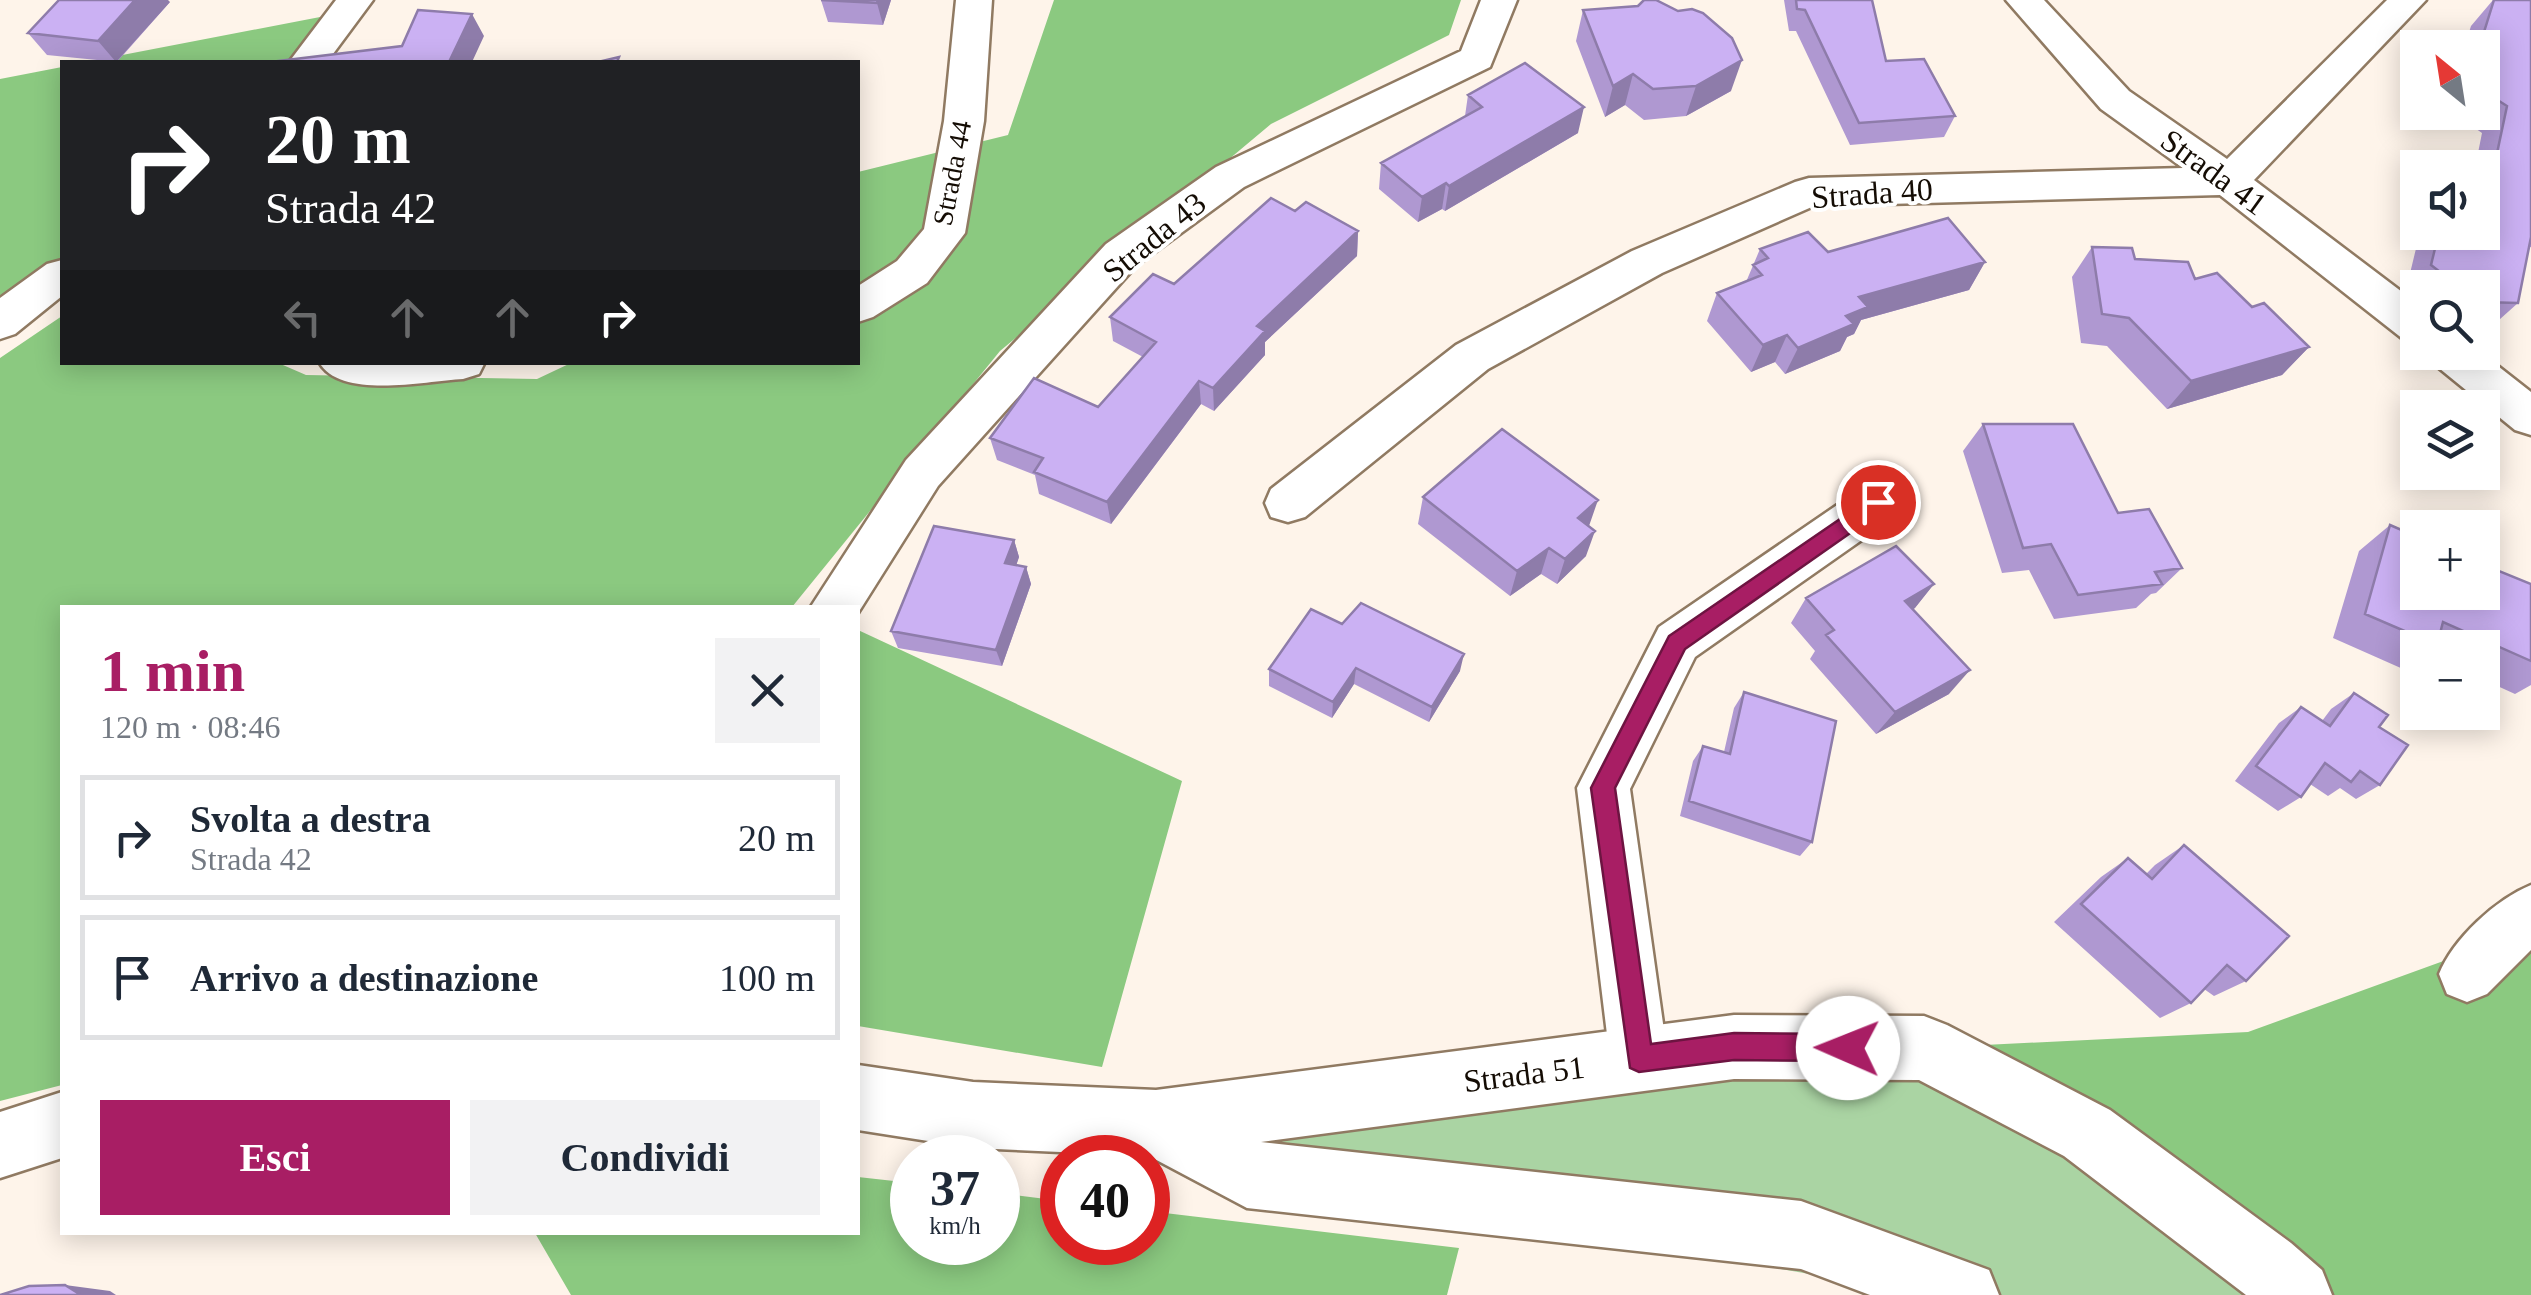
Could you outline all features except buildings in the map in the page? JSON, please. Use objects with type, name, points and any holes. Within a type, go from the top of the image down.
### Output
[{"type":"street","points":[[310,60],[355,0]]},
{"type":"street","name":"Strada 44","points":[[860,305],[912,272],[944,233],[964,121],[974,0]]},
{"type":"street","name":"Strada 43","points":[[836,605],[922,473],[1121,255],[1230,177],[1477,58],[1499,0]]},
{"type":"street","name":"Strada 41","points":[[2024,0],[2115,100],[2230,181],[2400,314]]},
{"type":"street","points":[[2230,181],[2408,0]]},
{"type":"street","name":"Strada 40","points":[[1288,503],[1472,358],[1647,262],[1809,192],[2230,181]]},
{"type":"street","points":[[0,324],[27,298],[60,276]]},
{"type":"street","points":[[346,365],[353,370],[422,365]]},
{"type":"street","points":[[2471,370],[2531,417]]},
{"type":"street","points":[[1639,1059],[1603,788],[1677,642],[1878,502]]},
{"type":"street","points":[[2467,974],[2531,912]]},
{"type":"street","name":"Strada 51","points":[[860,1098],[972,1114],[1156,1123],[1734,1047],[1924,1048],[2087,1134],[2267,1267],[2297,1295]]},
{"type":"street","name":"Strada 51","points":[[1156,1123],[1248,1174],[1801,1235],[1964,1295]]},
{"type":"street","points":[[0,1146],[60,1126]]},
{"type":"green space","points":[[1054,0],[1461,0],[1449,35],[1271,124],[1000,351],[794,605],[60,605],[60,1086],[0,1101],[0,358],[60,317],[60,365],[283,365],[306,375],[537,379],[567,365],[860,365],[860,172],[1008,135]]},
{"type":"green space","points":[[346,12],[292,60],[96,60]]},
{"type":"green space","points":[[60,67],[60,271],[0,326],[0,79]]},
{"type":"green space","points":[[860,631],[1182,781],[1102,1067],[860,1026]]},
{"type":"green space","points":[[2526,931],[2531,934],[2531,1295],[2251,1295],[1924,1048],[2248,1032]]},
{"type":"green space","points":[[1924,1048],[2291,1295],[1927,1295],[1247,1174],[1156,1123]]},
{"type":"green space","points":[[860,1177],[890,1181],[890,1265],[1020,1265],[1020,1196],[1040,1198],[1040,1265],[1170,1265],[1170,1214],[1459,1248],[1447,1295],[571,1295],[536,1235],[860,1235]]},
{"type":"route","points":[[1848,1048],[1734,1047],[1639,1059],[1603,788],[1677,642],[1878,502]]}]
